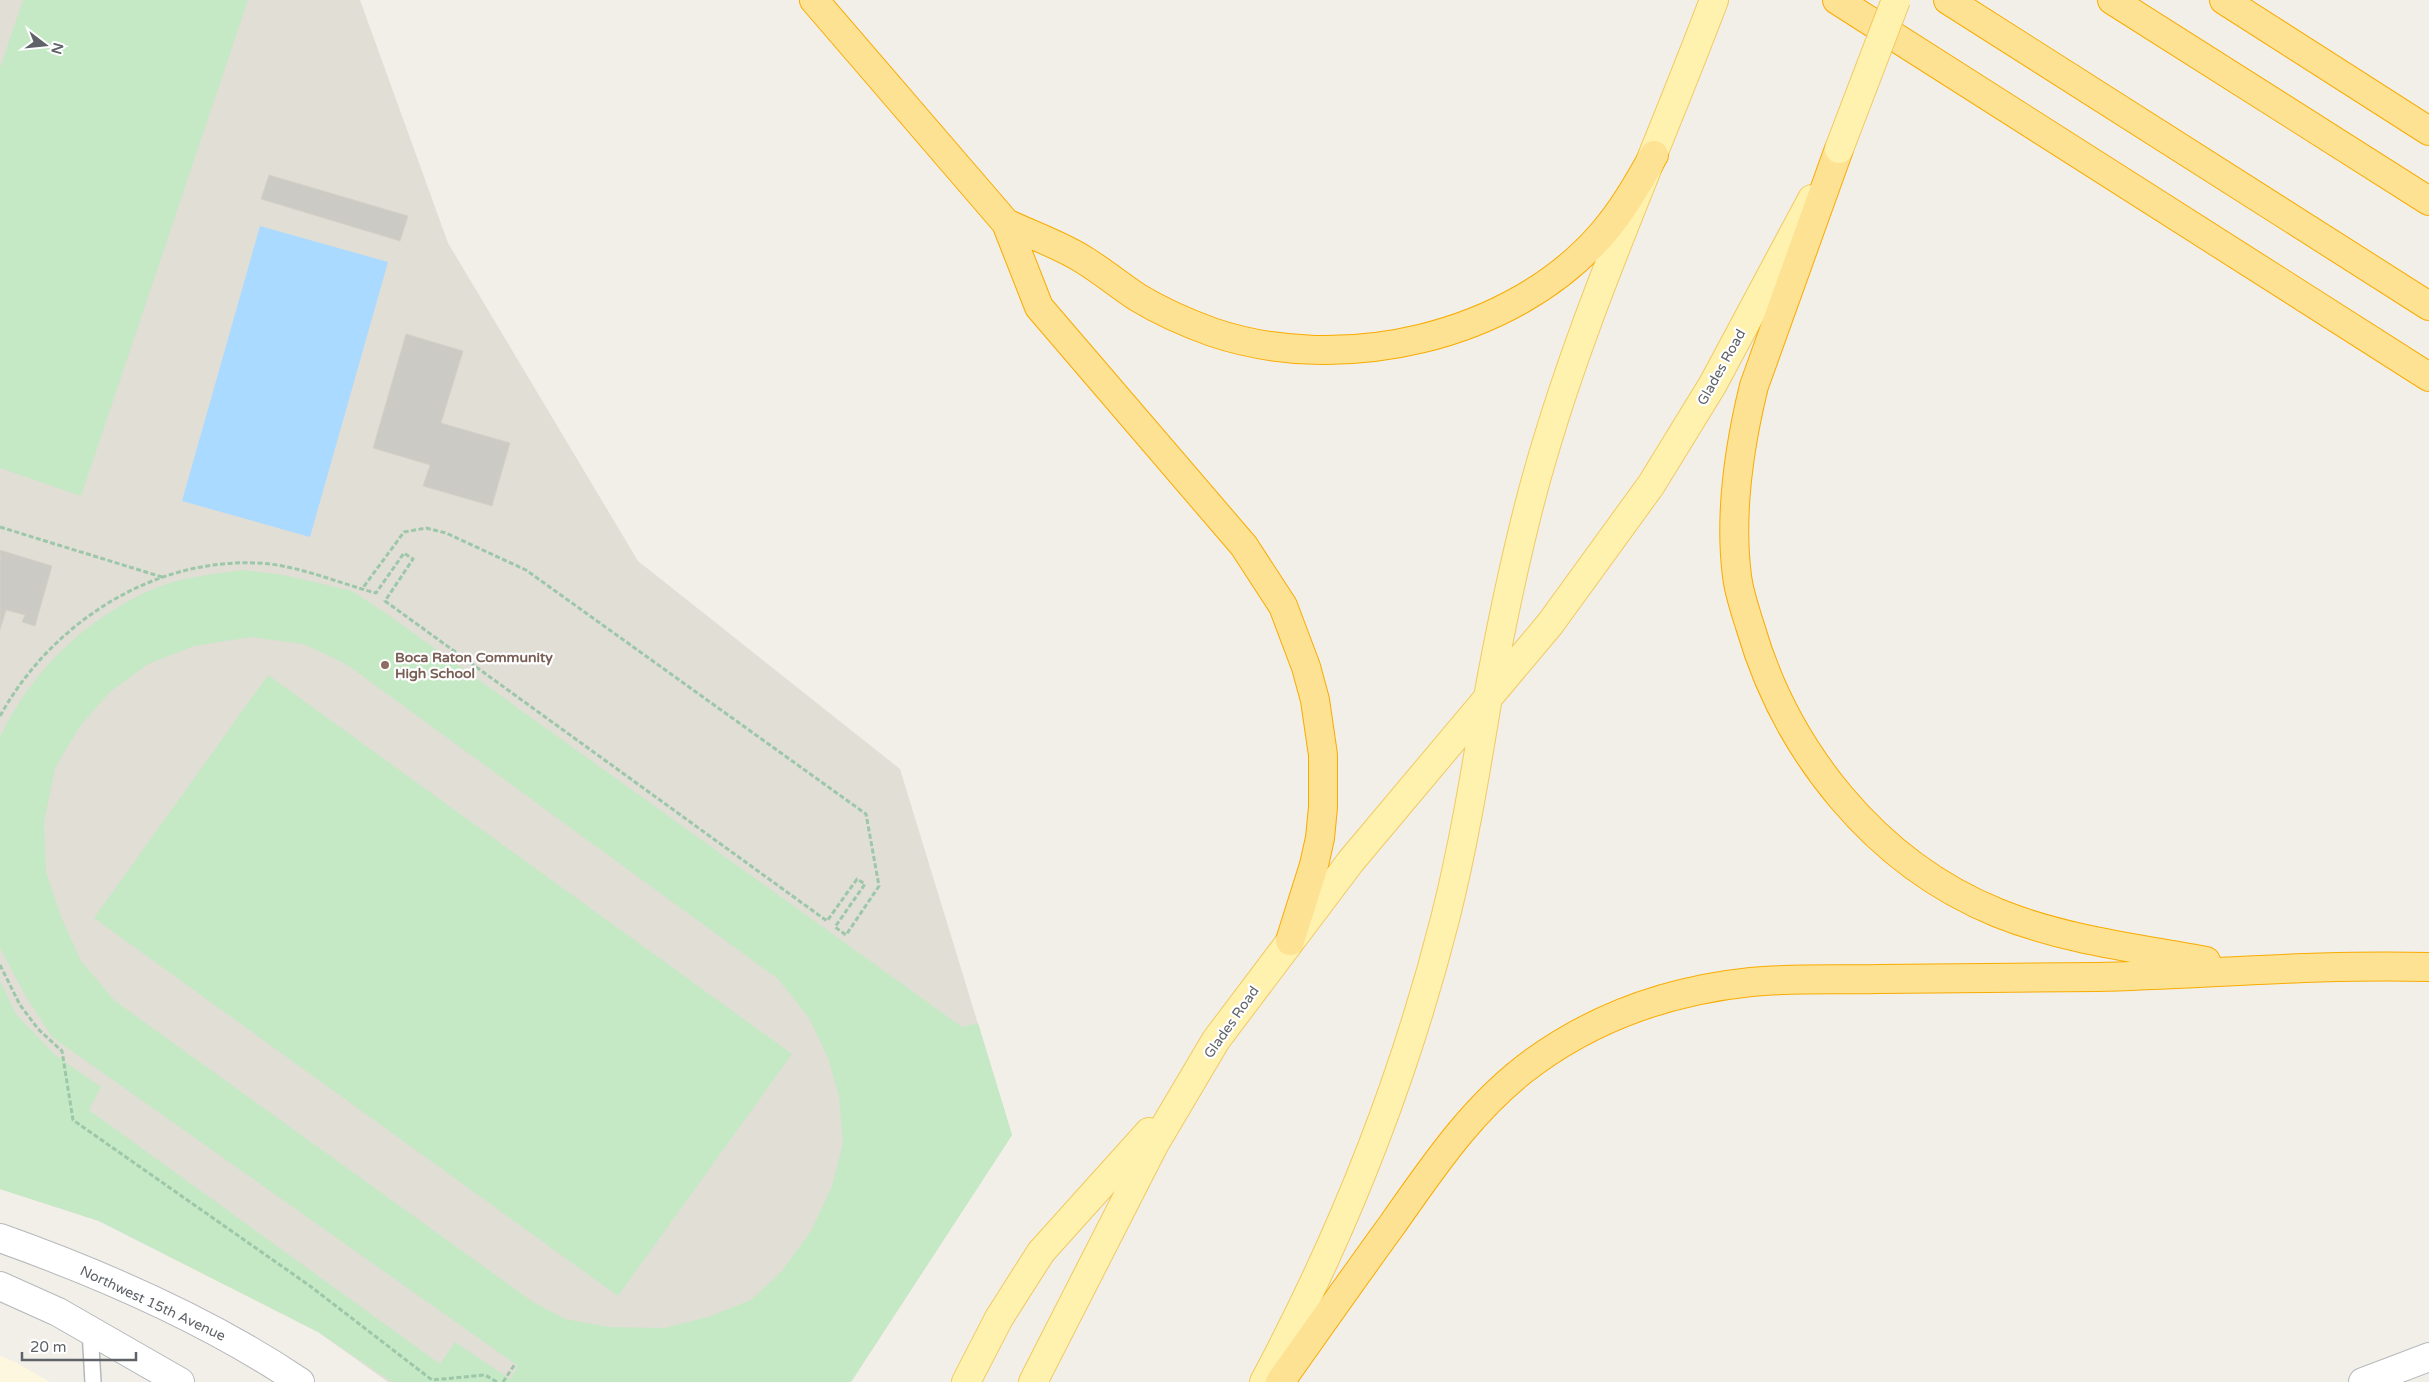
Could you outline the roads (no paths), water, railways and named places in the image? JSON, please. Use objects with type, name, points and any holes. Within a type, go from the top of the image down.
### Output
[{"type":"highway","points":[[814,0],[1006,223],[1040,307],[1244,546],[1283,606],[1295,635],[1315,700],[1322,741],[1324,779],[1318,847],[1290,941]]},
{"type":"highway","points":[[1837,0],[2429,377]]},
{"type":"highway","points":[[1948,0],[2429,306]]},
{"type":"highway","points":[[2112,0],[2429,201]]},
{"type":"highway","points":[[2224,0],[2429,130]]},
{"type":"highway","points":[[1839,149],[1754,386],[1745,420],[1739,462],[1735,504],[1737,578],[1758,653],[1773,691],[1813,763],[1839,796],[1890,847],[1921,870],[1960,894],[1997,912],[2074,937],[2256,970]]},
{"type":"highway","points":[[1006,223],[1083,259],[1139,298],[1176,317],[1214,332],[1255,342],[1296,348],[1381,346],[1422,339],[1462,326],[1509,306],[1558,274],[1601,235],[1636,188],[1654,155]]},
{"type":"highway","points":[[1280,1382],[1427,1175],[1465,1126],[1490,1100],[1532,1063],[1557,1046],[1615,1016],[1683,993],[1754,982],[2098,976],[2256,970],[2429,967]]},
{"type":"main road","name":"Glades Road","points":[[1264,1382],[1295,1323],[1331,1246],[1385,1111],[1409,1044],[1440,936],[1462,846],[1488,700],[1520,545],[1561,394],[1601,282],[1654,155],[1714,0]]},
{"type":"main road","name":"Glades Road","points":[[1033,1382],[1124,1201],[1182,1096],[1216,1040],[1393,808],[1488,700],[1550,624],[1651,485],[1714,384],[1839,149],[1896,0]]},
{"type":"main road","points":[[966,1382],[999,1318],[1041,1252],[1182,1096]]},
{"type":"street","name":"Northwest 15th Avenue","points":[[0,1238],[131,1290],[206,1326],[300,1382]]},
{"type":"street","points":[[0,1286],[58,1312],[180,1382]]},
{"type":"street","points":[[2363,1382],[2429,1357]]},
{"type":"lane","points":[[90,1330],[93,1382]]},
{"type":"water","points":[[260,226],[388,262],[310,537],[182,501]]},
{"type":"place","name":"Boca Raton Community High School","points":[[385,665]]}]
